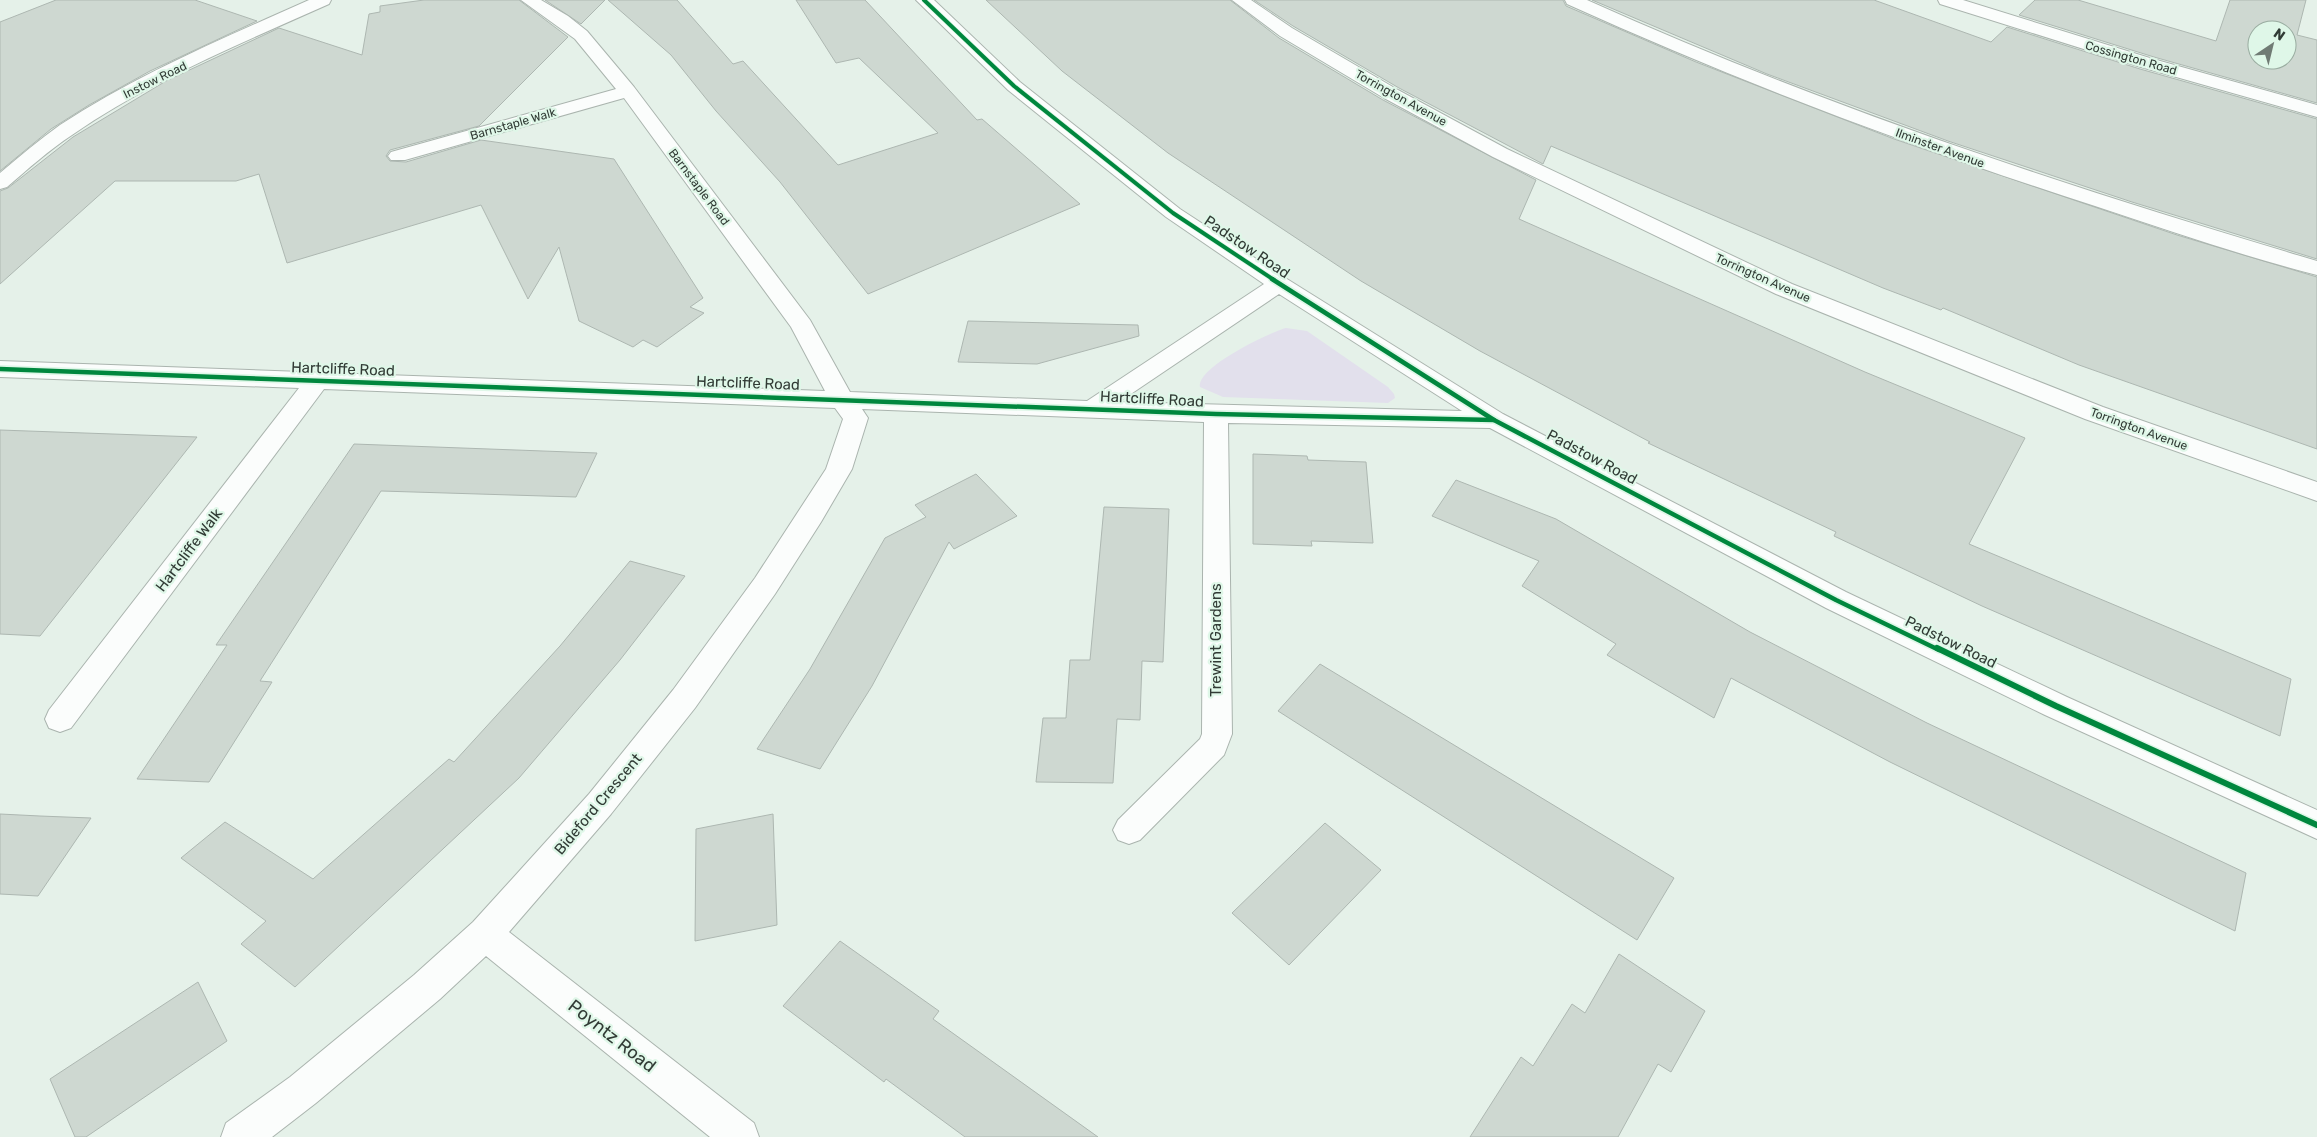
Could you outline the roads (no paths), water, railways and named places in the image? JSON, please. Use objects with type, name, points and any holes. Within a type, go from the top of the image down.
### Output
[{"type":"street","name":"Instow Road","points":[[0,183],[56,137],[106,105],[323,0]]},
{"type":"street","name":"Barnstaple Road","points":[[529,0],[550,12],[581,35],[628,91],[802,325],[841,399]]},
{"type":"street","name":"Padstow Road","points":[[924,0],[1014,86],[1091,150],[1173,213],[1280,284],[1494,420],[1836,600],[2056,706],[2317,825]]},
{"type":"street","name":"Torrington Avenue","points":[[1240,0],[1286,32],[1383,89],[1500,153],[1784,289],[2094,413],[2317,492]]},
{"type":"street","name":"Ilminster Avenue","points":[[1573,0],[1653,36],[1886,129],[2016,176],[2317,268]]},
{"type":"street","name":"Cossington Road","points":[[1946,0],[2147,63],[2317,111]]},
{"type":"street","name":"Barnstaple Walk","points":[[398,156],[628,91]]},
{"type":"street","name":"Hartcliffe Road","points":[[1092,408],[1280,284]]},
{"type":"street","name":"Hartcliffe Road","points":[[0,369],[83,374],[318,380],[1216,414],[1494,420]]},
{"type":"street","name":"Hartcliffe Walk","points":[[60,719],[318,380]]},
{"type":"street","name":"Bideford Crescent","points":[[240,1137],[302,1090],[427,988],[485,934],[600,804],[684,699],[780,563],[839,469],[856,418],[841,399]]},
{"type":"street","name":"Trewint Gardens","points":[[1129,830],[1213,746],[1216,734],[1216,414]]},
{"type":"street","name":"Poyntz Road","points":[[485,934],[740,1137]]}]
